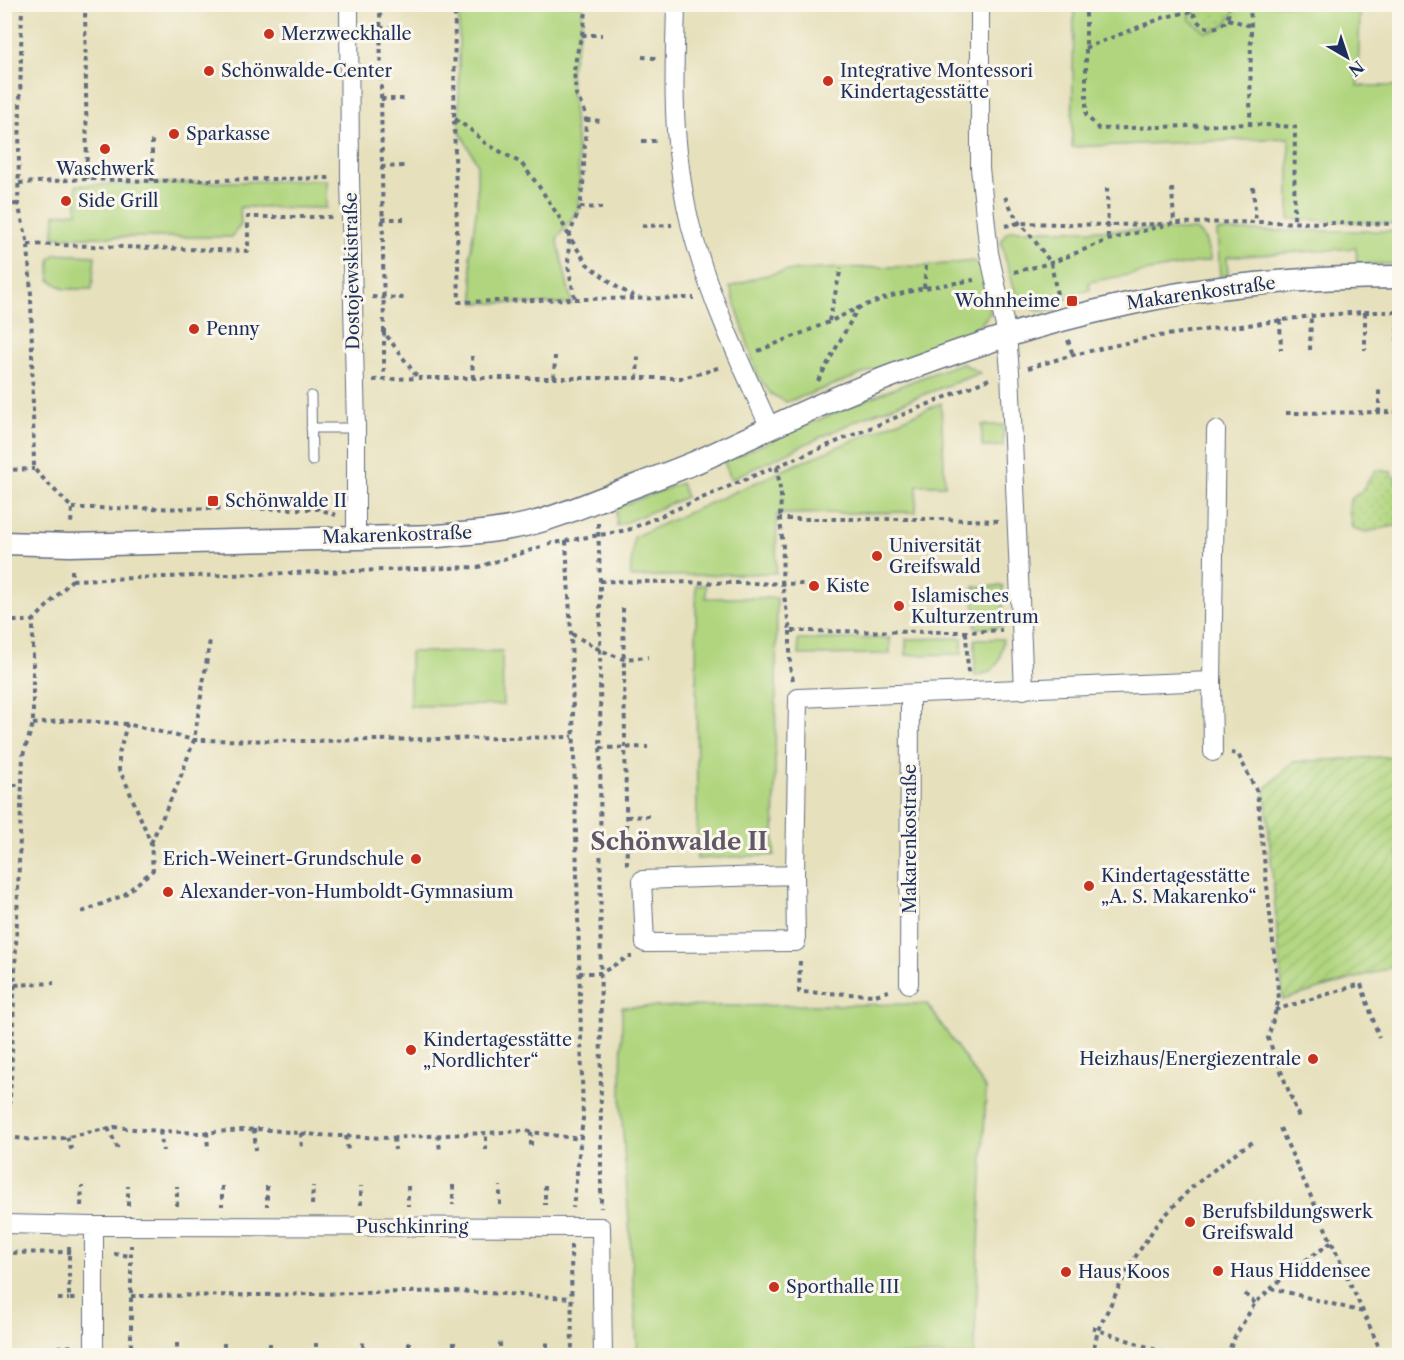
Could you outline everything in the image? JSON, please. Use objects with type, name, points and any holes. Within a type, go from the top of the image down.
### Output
[{"type":"street","name":"Dostojewskistraße","points":[[350,4],[350,177],[356,530]]},
{"type":"street","points":[[676,4],[674,100],[679,160],[695,245],[738,359],[770,428]]},
{"type":"street","points":[[980,4],[980,168],[989,253],[1007,335],[1024,690]]},
{"type":"street","name":"Makarenkostraße","points":[[4,543],[70,545],[356,530],[438,536],[493,531],[534,523],[597,501],[691,464],[815,407],[926,362],[1007,335],[1119,306],[1178,294],[1295,280],[1400,277]]},
{"type":"street","points":[[1213,752],[1216,430]]},
{"type":"street","points":[[795,875],[642,880],[645,943],[796,942],[798,698],[1212,681]]},
{"type":"street","name":"Makarenkostraße","points":[[909,984],[910,694]]},
{"type":"street","name":"Puschkinring","points":[[4,1224],[601,1227]]},
{"type":"street","points":[[87,1351],[94,1226]]},
{"type":"street","points":[[601,1227],[603,1356]]},
{"type":"lane","points":[[311,396],[312,461]]},
{"type":"lane","points":[[311,428],[356,428]]},
{"type":"path","points":[[22,4],[18,204],[28,244],[34,469],[72,508],[319,509],[356,530]]},
{"type":"path","points":[[85,4],[87,179]]},
{"type":"path","points":[[380,4],[384,379]]},
{"type":"path","points":[[455,4],[454,119],[459,302],[699,298],[712,293]]},
{"type":"path","points":[[575,299],[568,266],[569,236],[580,207],[586,120],[585,112],[576,94],[574,71],[587,4]]},
{"type":"path","points":[[1086,4],[1086,115],[1099,129],[1250,124],[1295,127],[1294,222]]},
{"type":"path","points":[[1194,4],[1195,16],[1199,23],[1207,28],[1223,25],[1228,19],[1229,4]]},
{"type":"path","points":[[1250,4],[1250,124]]},
{"type":"path","points":[[1279,4],[1378,7]]},
{"type":"path","points":[[1085,48],[1165,17],[1193,11]]},
{"type":"path","points":[[1228,19],[1251,26]]},
{"type":"path","points":[[380,28],[403,27]]},
{"type":"path","points":[[582,35],[602,35]]},
{"type":"path","points":[[381,99],[404,99]]},
{"type":"path","points":[[454,119],[485,143],[521,163],[561,220],[587,264],[617,287],[638,298]]},
{"type":"path","points":[[586,120],[602,121]]},
{"type":"path","points":[[152,138],[152,181]]},
{"type":"path","points":[[381,167],[404,166]]},
{"type":"path","points":[[19,183],[87,179],[152,181],[350,177]]},
{"type":"path","points":[[1107,188],[1108,240]]},
{"type":"path","points":[[1172,188],[1174,224]]},
{"type":"path","points":[[1253,188],[1256,222]]},
{"type":"path","points":[[1004,194],[1019,223],[1050,263],[1073,355]]},
{"type":"path","points":[[4,205],[18,204]]},
{"type":"path","points":[[580,207],[602,208]]},
{"type":"path","points":[[28,244],[248,251],[248,217],[351,218]]},
{"type":"path","points":[[382,219],[404,219]]},
{"type":"path","points":[[642,226],[690,222]]},
{"type":"path","points":[[986,229],[1019,223],[1400,224]]},
{"type":"path","points":[[354,383],[418,378],[682,378],[709,371],[891,296],[924,288],[995,277],[1050,263],[1108,240],[1174,224]]},
{"type":"path","points":[[924,288],[927,266]]},
{"type":"path","points":[[829,322],[841,268]]},
{"type":"path","points":[[352,298],[404,298]]},
{"type":"path","points":[[815,407],[812,393],[858,308]]},
{"type":"path","points":[[1365,312],[1365,350]]},
{"type":"path","points":[[1031,368],[1073,355],[1152,337],[1311,316],[1365,312],[1399,312],[1397,350]]},
{"type":"path","points":[[1310,350],[1311,316]]},
{"type":"path","points":[[1280,320],[1281,350]]},
{"type":"path","points":[[384,332],[418,378]]},
{"type":"path","points":[[472,356],[473,379]]},
{"type":"path","points":[[554,378],[555,356]]},
{"type":"path","points":[[637,379],[638,356]]},
{"type":"path","points":[[1379,389],[1379,412]]},
{"type":"path","points":[[1286,413],[1400,412]]},
{"type":"path","points":[[777,466],[781,496],[782,584],[790,631],[790,667],[798,698]]},
{"type":"path","points":[[4,470],[34,469]]},
{"type":"path","points":[[597,501],[600,581],[601,1227]]},
{"type":"path","points":[[4,1196],[11,1080],[23,755],[33,724],[33,621],[72,580],[70,545],[72,508]]},
{"type":"path","points":[[566,512],[583,1118],[571,1227],[572,1356]]},
{"type":"path","points":[[780,519],[939,519],[1016,522]]},
{"type":"path","points":[[600,581],[803,584]]},
{"type":"path","points":[[623,608],[627,876]]},
{"type":"path","points":[[4,621],[33,621]]},
{"type":"path","points":[[790,631],[1021,630]]},
{"type":"path","points":[[966,632],[969,692]]},
{"type":"path","points":[[571,633],[600,650],[623,659],[648,657]]},
{"type":"path","points":[[151,843],[179,781],[194,740],[210,640]]},
{"type":"path","points":[[33,724],[68,720],[127,724],[194,740],[308,741],[573,737]]},
{"type":"path","points":[[82,912],[124,895],[153,870],[151,843],[119,770],[119,754],[127,724]]},
{"type":"path","points":[[600,748],[648,747]]},
{"type":"path","points":[[1238,754],[1257,792],[1279,999],[1268,1038],[1299,1120]]},
{"type":"path","points":[[4,785],[22,785]]},
{"type":"path","points":[[627,818],[649,816]]},
{"type":"path","points":[[628,946],[628,957]]},
{"type":"path","points":[[801,955],[799,992],[875,995],[909,984]]},
{"type":"path","points":[[579,973],[601,974],[628,957],[639,957]]},
{"type":"path","points":[[15,985],[54,983]]},
{"type":"path","points":[[1275,1011],[1361,984],[1379,1037]]},
{"type":"path","points":[[7,1137],[34,1140],[67,1137],[115,1127],[207,1132],[254,1129],[394,1138],[524,1131],[580,1139]]},
{"type":"path","points":[[108,1128],[119,1150]]},
{"type":"path","points":[[1280,1128],[1383,1356]]},
{"type":"path","points":[[254,1129],[256,1150]]},
{"type":"path","points":[[160,1131],[163,1150]]},
{"type":"path","points":[[207,1132],[208,1150]]},
{"type":"path","points":[[486,1132],[486,1150]]},
{"type":"path","points":[[531,1132],[531,1150]]},
{"type":"path","points":[[301,1133],[302,1150]]},
{"type":"path","points":[[438,1135],[440,1150]]},
{"type":"path","points":[[346,1136],[348,1150]]},
{"type":"path","points":[[67,1137],[72,1151]]},
{"type":"path","points":[[394,1138],[395,1150]]},
{"type":"path","points":[[1092,1356],[1098,1330],[1130,1264],[1156,1224],[1191,1188],[1253,1142]]},
{"type":"path","points":[[453,1185],[453,1205]]},
{"type":"path","points":[[545,1185],[545,1205]]},
{"type":"path","points":[[81,1206],[82,1186]]},
{"type":"path","points":[[128,1186],[128,1206]]},
{"type":"path","points":[[177,1186],[177,1206]]},
{"type":"path","points":[[222,1186],[222,1206]]},
{"type":"path","points":[[267,1186],[267,1206]]},
{"type":"path","points":[[312,1186],[312,1205]]},
{"type":"path","points":[[361,1186],[361,1205]]},
{"type":"path","points":[[408,1186],[408,1206]]},
{"type":"path","points":[[500,1186],[500,1205]]},
{"type":"path","points":[[131,1226],[131,1356]]},
{"type":"path","points":[[1227,1356],[1233,1340],[1255,1303],[1293,1269],[1332,1242]]},
{"type":"path","points":[[4,1253],[94,1253],[131,1256]]},
{"type":"path","points":[[1271,1288],[1364,1312]]},
{"type":"path","points":[[131,1296],[454,1291],[572,1298]]},
{"type":"path","points":[[1245,1294],[1255,1303]]},
{"type":"path","points":[[58,1299],[69,1299]]},
{"type":"path","points":[[1092,1328],[1174,1356]]},
{"type":"path","points":[[270,1342],[270,1356]]},
{"type":"path","points":[[363,1342],[363,1356]]},
{"type":"path","points":[[409,1342],[409,1356]]},
{"type":"path","points":[[454,1342],[454,1356]]},
{"type":"path","points":[[500,1342],[500,1356]]},
{"type":"path","points":[[547,1342],[547,1356]]},
{"type":"path","points":[[177,1343],[177,1356]]},
{"type":"path","points":[[224,1343],[224,1356]]},
{"type":"path","points":[[316,1343],[316,1356]]},
{"type":"path","points":[[58,1347],[87,1351]]},
{"type":"green space","points":[[459,5],[583,5],[582,23],[570,72],[580,184],[578,210],[557,239],[572,304],[475,303],[470,255],[477,206],[477,163],[459,130]]},
{"type":"green space","points":[[1074,5],[1360,5],[1358,86],[1399,86],[1399,224],[1289,219],[1289,138],[1072,147]]},
{"type":"green space","points":[[1189,5],[1231,5],[1234,12],[1222,27],[1215,31],[1205,32],[1190,20]]},
{"type":"green space","points":[[326,180],[326,208],[240,207],[241,225],[231,237],[54,237],[55,214],[77,212],[76,185]]},
{"type":"green space","points":[[1010,230],[1196,230],[1205,239],[1211,260],[1089,282],[1090,290],[1054,299],[1056,311],[1038,311],[1023,303],[1014,288],[1001,243],[1005,234]]},
{"type":"green space","points":[[1217,231],[1399,231],[1399,264],[1357,264],[1356,248],[1227,257],[1228,275],[1220,277]]},
{"type":"green space","points":[[56,254],[95,256],[92,289],[64,289],[50,280],[50,259]]},
{"type":"green space","points":[[973,261],[986,270],[991,293],[990,313],[981,324],[963,336],[786,402],[771,394],[758,377],[730,287],[758,277],[786,271],[926,266]]},
{"type":"green space","points":[[962,363],[980,373],[862,418],[731,479],[724,462],[902,385]]},
{"type":"green space","points":[[941,403],[945,485],[917,485],[916,512],[777,514],[776,573],[630,577],[634,537]]},
{"type":"green space","points":[[982,425],[1003,425],[1003,446],[982,447]]},
{"type":"green space","points":[[1376,470],[1391,472],[1399,485],[1399,525],[1366,532],[1352,528],[1350,500],[1362,490]]},
{"type":"green space","points":[[681,483],[686,497],[617,526],[616,508]]},
{"type":"green space","points":[[696,585],[706,585],[706,598],[777,598],[774,855],[697,859]]},
{"type":"green space","points":[[1003,586],[1003,627],[975,628],[974,587]]},
{"type":"green space","points":[[890,638],[890,654],[799,655],[798,640]]},
{"type":"green space","points":[[962,638],[962,654],[906,655],[906,639]]},
{"type":"green space","points":[[975,639],[1003,639],[997,664],[989,672],[975,676]]},
{"type":"green space","points":[[502,651],[503,705],[410,706],[410,652]]},
{"type":"green space","points":[[1399,756],[1399,965],[1283,1000],[1265,789],[1293,762]]},
{"type":"green space","points":[[927,1004],[986,1089],[974,1355],[638,1355],[621,1104],[622,1007]]},
{"type":"place","name":"Merzweckhalle","points":[[269,34]]},
{"type":"place","name":"Schönwalde-Center","points":[[209,71]]},
{"type":"place","name":"Integrative Montessori Kindertagesstätte","points":[[828,81]]},
{"type":"place","name":"Sparkasse","points":[[174,134]]},
{"type":"place","name":"Waschwerk","points":[[105,149]]},
{"type":"place","name":"Side Grill","points":[[66,201]]},
{"type":"place","name":"Wohnheime","points":[[1072,301]]},
{"type":"place","name":"Penny","points":[[194,329]]},
{"type":"place","name":"Schönwalde II","points":[[213,501]]},
{"type":"place","name":"Universität Greifswald","points":[[877,556]]},
{"type":"place","name":"Kiste","points":[[814,586]]},
{"type":"place","name":"Islamisches Kulturzentrum","points":[[899,606]]},
{"type":"place","name":"Erich-Weinert-Grundschule","points":[[416,859]]},
{"type":"place","name":"Kindertagesstätte „A. S. Makarenko“","points":[[1089,886]]},
{"type":"place","name":"Alexander-von-Humboldt-Gymnasium","points":[[168,892]]},
{"type":"place","name":"Kindertagesstätte „Nordlichter“","points":[[411,1050]]},
{"type":"place","name":"Heizhaus/Energiezentrale","points":[[1313,1059]]},
{"type":"place","name":"Berufsbildungswerk Greifswald","points":[[1190,1222]]},
{"type":"place","name":"Haus Hiddensee","points":[[1218,1271]]},
{"type":"place","name":"Haus Koos","points":[[1066,1272]]},
{"type":"place","name":"Sporthalle III","points":[[774,1287]]},
{"type":"district","name":"Schönwalde II","points":[[679,841]]}]
